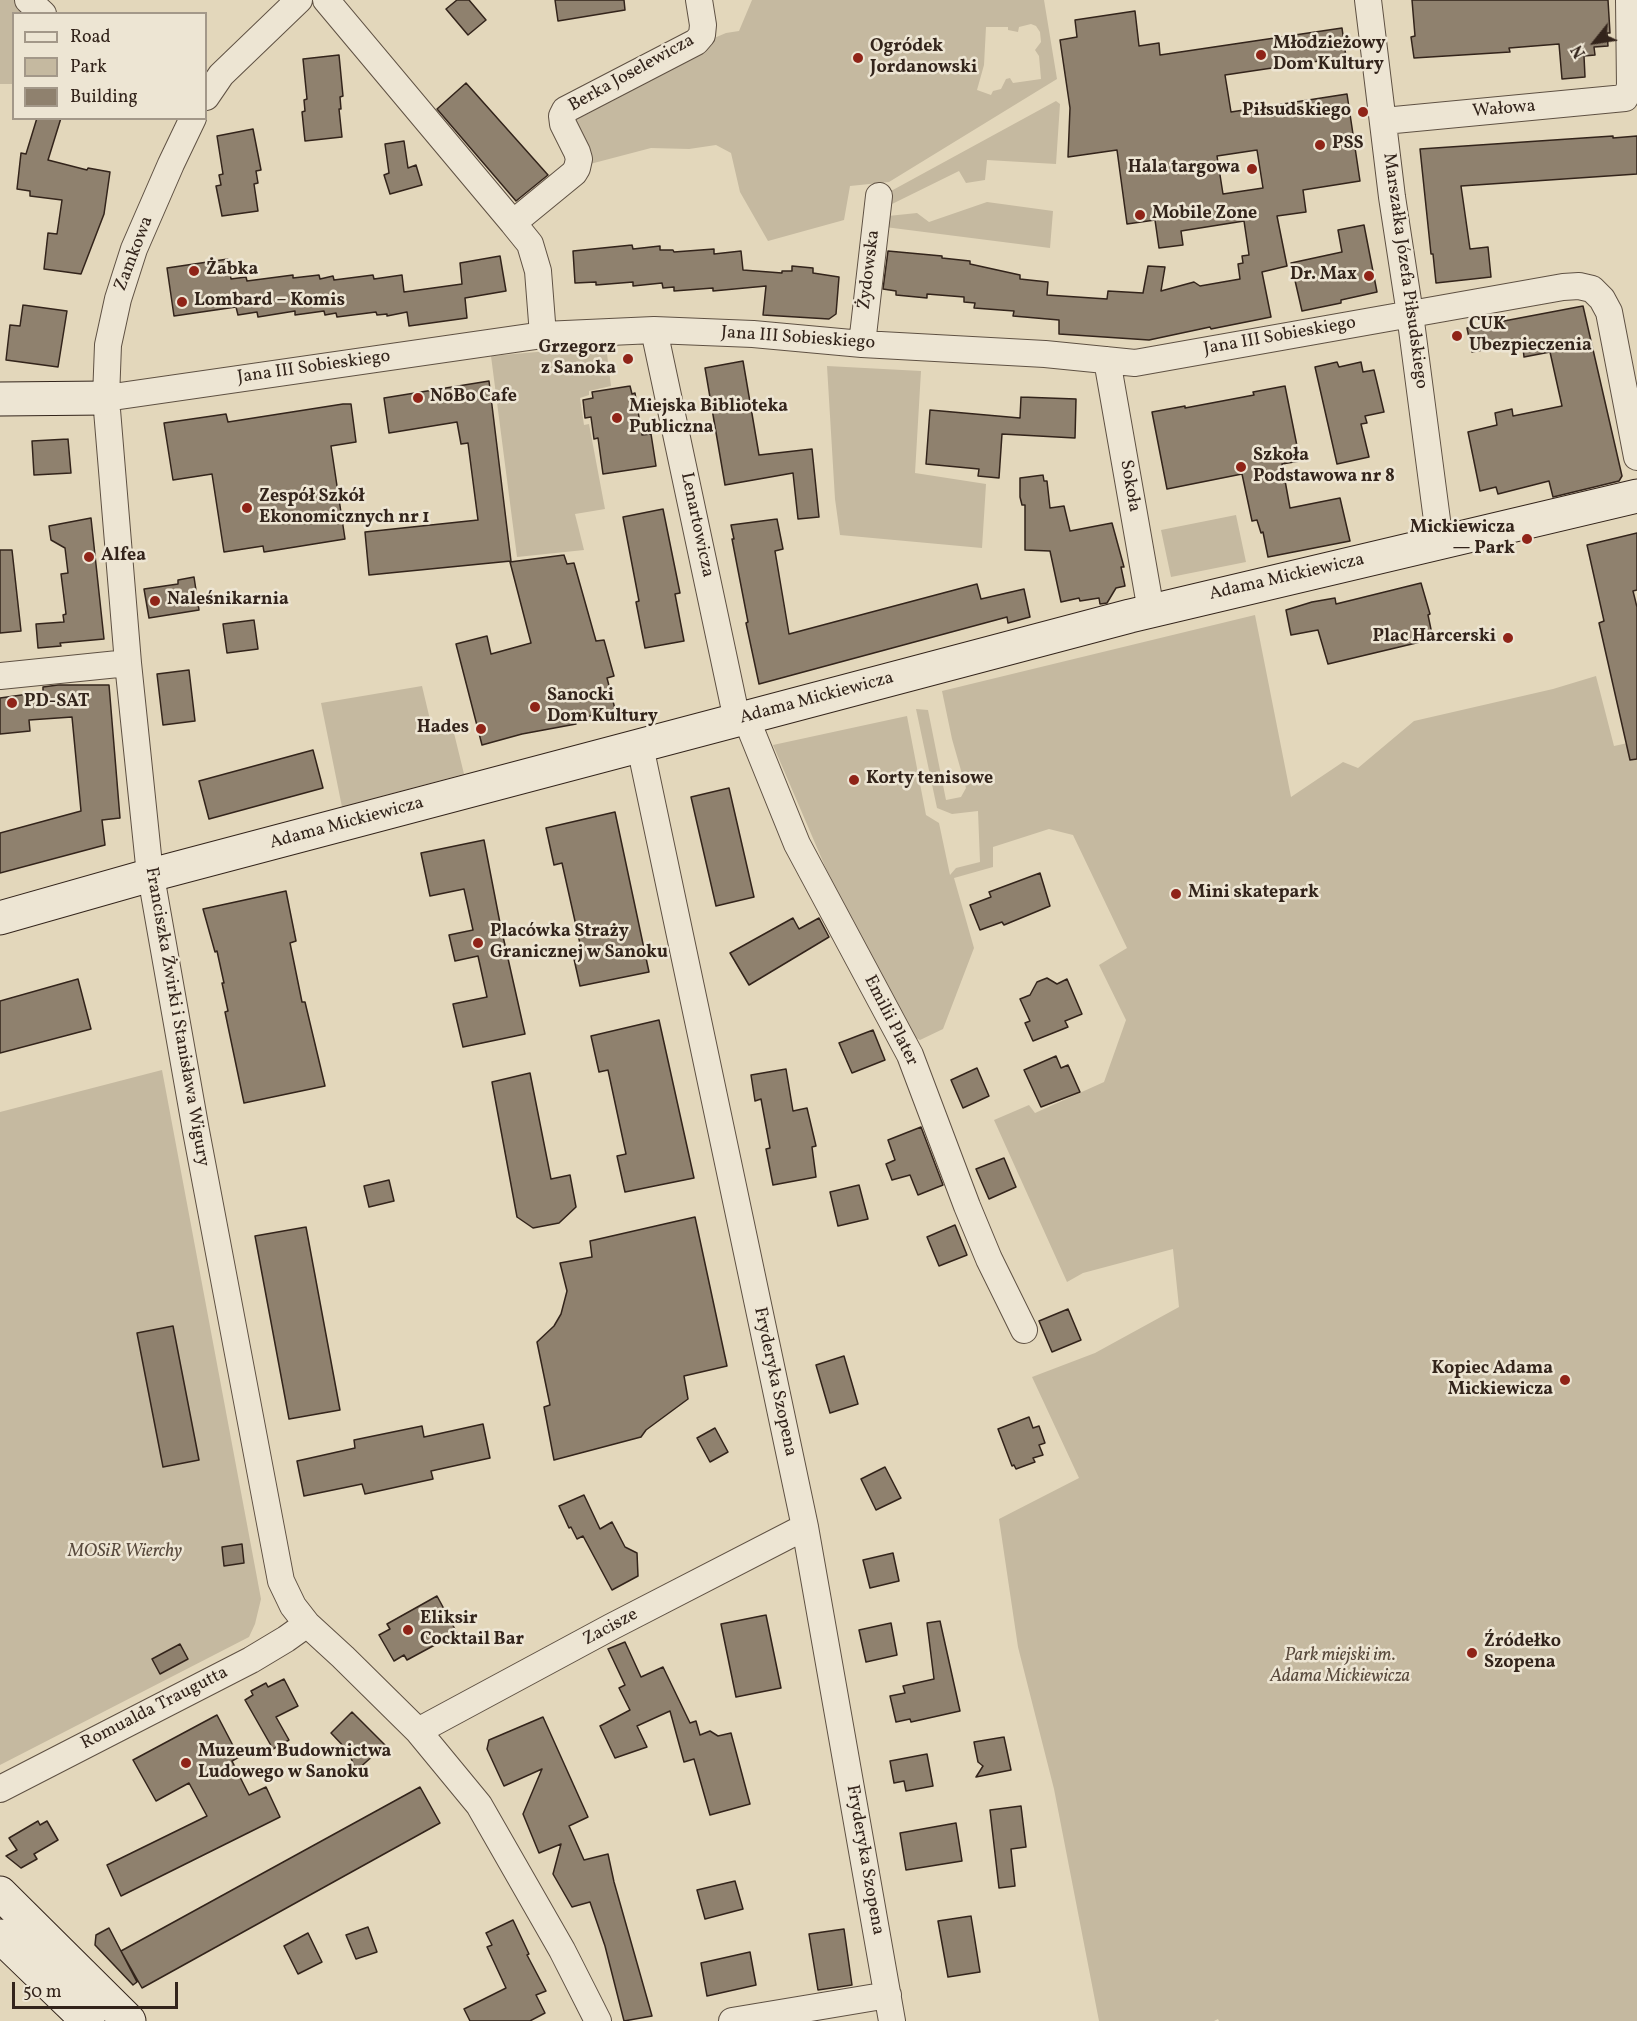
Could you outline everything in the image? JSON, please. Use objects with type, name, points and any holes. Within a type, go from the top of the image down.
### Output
[{"type":"street","points":[[28,0],[41,12]]},
{"type":"street","points":[[207,93],[213,70],[299,0]]},
{"type":"street","points":[[326,0],[530,244],[538,272],[543,335]]},
{"type":"street","name":"Berka Joselewicza","points":[[513,223],[574,173],[579,159],[563,124],[562,116],[565,110],[696,42],[702,35],[703,26],[699,0]]},
{"type":"street","name":"Marszałka Józefa Piłsudskiego","points":[[1368,0],[1392,197],[1440,543]]},
{"type":"street","name":"Wałowa","points":[[1384,122],[1624,98],[1630,87],[1629,0]]},
{"type":"street","name":"Zamkowa","points":[[106,398],[108,345],[118,299],[134,249],[192,120]]},
{"type":"street","name":"Żydowska","points":[[862,344],[879,196]]},
{"type":"street","name":"Jana III Sobieskiego","points":[[0,399],[106,398],[543,335],[654,330],[753,334],[862,344],[1045,354],[1135,363],[1579,286],[1592,289],[1602,299],[1609,312],[1637,457]]},
{"type":"street","name":"Lenartowicza","points":[[654,330],[741,719]]},
{"type":"street","name":"Sokoła","points":[[1107,360],[1151,611]]},
{"type":"street","name":"Franciszka Żwirki i Stanisława Wigury","points":[[106,398],[128,663],[151,875],[198,1142],[281,1581],[289,1598],[307,1624],[343,1656],[418,1731],[479,1804],[562,1950],[598,2021]]},
{"type":"street","name":"Adama Mickiewicza","points":[[0,918],[151,875],[1151,611],[1637,496]]},
{"type":"street","points":[[0,676],[128,663]]},
{"type":"street","name":"Emilii Plater","points":[[741,719],[797,844],[910,1055],[967,1206],[989,1259],[1024,1330]]},
{"type":"street","name":"Fryderyka Szopena","points":[[640,746],[805,1527],[892,2021]]},
{"type":"street","name":"Zacisze","points":[[418,1731],[611,1627],[805,1527]]},
{"type":"street","name":"Romualda Traugutta","points":[[0,1789],[251,1659],[307,1624]]},
{"type":"street","points":[[0,1893],[129,2021]]},
{"type":"street","points":[[0,1936],[88,2021]]},
{"type":"street","points":[[732,2021],[888,1995]]},
{"type":"green space","points":[[0,0],[14,0],[22,12],[12,12],[12,84],[0,84]]},
{"type":"green space","points":[[752,0],[1044,0],[1057,79],[889,182],[850,186],[844,220],[768,241],[740,192],[731,153],[716,145],[689,149],[651,148],[590,164],[589,176],[585,177],[571,121],[707,41],[726,33],[739,31]],"holes":[[[1031,24],[1036,26],[1040,32],[1041,42],[1035,50],[1039,56],[1041,79],[1013,83],[1010,78],[1006,79],[1001,89],[993,91],[991,95],[977,90],[984,65],[986,27],[1008,27],[1008,30],[1018,32],[1019,27]]]},
{"type":"green space","points":[[1056,101],[1060,104],[1056,164],[987,160],[985,180],[966,183],[959,171],[890,205],[891,191]]},
{"type":"green space","points":[[987,202],[1053,211],[1050,248],[885,227],[888,216],[917,213],[929,222]]},
{"type":"green space","points":[[606,346],[611,386],[589,391],[589,395],[580,398],[584,425],[589,424],[605,509],[575,514],[584,550],[517,557],[491,356]]},
{"type":"green space","points":[[827,366],[921,371],[915,473],[986,484],[982,548],[840,535],[835,499]]},
{"type":"green space","points":[[1236,515],[1246,562],[1171,577],[1161,530]]},
{"type":"green space","name":"Park miejski im. Adama Mickiewicza","points":[[1255,615],[1291,797],[1343,762],[1358,768],[1414,721],[1553,689],[1596,676],[1614,746],[1637,741],[1637,2021],[1219,2021],[1218,2019],[1214,2021],[1099,2021],[1054,1789],[1018,1647],[999,1519],[1079,1478],[1032,1377],[1095,1353],[1179,1307],[1173,1249],[1083,1273],[1067,1282],[994,1120],[1029,1105],[1035,1113],[1104,1082],[1126,1020],[1099,965],[1127,948],[1073,835],[1049,829],[993,847],[993,867],[954,878],[974,948],[943,1029],[920,1040],[907,1033],[839,899],[773,745],[907,716],[926,815],[939,823],[950,875],[956,868],[980,862],[978,811],[952,814],[937,808],[916,709],[928,710],[946,800],[961,797],[966,788],[952,739],[942,691]]},
{"type":"green space","points":[[422,686],[432,728],[449,723],[453,729],[464,774],[342,807],[321,703]]},
{"type":"green space","name":"MOSiR Wierchy","points":[[162,1070],[261,1599],[255,1624],[249,1637],[0,1765],[0,1112]]},
{"type":"building","points":[[457,0],[469,0],[486,20],[468,35],[446,9]]},
{"type":"building","points":[[555,0],[624,0],[625,10],[558,21]]},
{"type":"building","points":[[1412,0],[1608,0],[1610,33],[1607,33],[1608,46],[1594,47],[1595,55],[1584,56],[1585,77],[1562,79],[1559,44],[1509,48],[1510,52],[1414,58],[1411,37],[1415,36]]},
{"type":"building","points":[[1135,11],[1139,46],[1159,43],[1160,55],[1342,28],[1346,57],[1225,75],[1231,112],[1347,94],[1360,181],[1303,190],[1306,212],[1277,216],[1287,266],[1262,272],[1271,317],[1149,340],[1059,334],[1059,320],[1013,316],[1014,311],[974,308],[975,303],[964,302],[964,297],[927,294],[927,298],[896,295],[896,291],[883,289],[888,251],[970,261],[970,264],[1020,275],[1020,279],[1048,282],[1047,295],[1107,299],[1108,291],[1143,293],[1148,266],[1165,267],[1161,291],[1194,282],[1200,286],[1240,279],[1238,264],[1243,263],[1242,256],[1249,255],[1244,221],[1181,231],[1183,245],[1159,248],[1155,220],[1127,224],[1117,150],[1068,157],[1070,108],[1060,40],[1077,37],[1075,20]],"holes":[[[1257,150],[1263,188],[1223,194],[1217,156]]]},
{"type":"building","points":[[339,55],[343,96],[340,97],[341,109],[339,109],[342,137],[305,141],[302,112],[305,111],[304,100],[307,99],[303,59]]},
{"type":"building","points":[[466,83],[548,175],[516,201],[437,109]]},
{"type":"building","points":[[36,120],[60,120],[48,160],[87,170],[88,168],[110,172],[104,214],[81,274],[44,269],[48,233],[57,234],[62,200],[30,196],[30,191],[17,189],[21,153],[26,154]]},
{"type":"building","points":[[253,129],[261,170],[256,171],[258,183],[254,184],[258,211],[222,216],[216,186],[221,185],[219,175],[223,174],[217,136]]},
{"type":"building","points":[[1613,136],[1613,138],[1637,136],[1637,174],[1461,186],[1470,249],[1488,247],[1491,277],[1436,283],[1420,149]]},
{"type":"building","points":[[404,141],[408,168],[416,165],[422,185],[390,194],[384,175],[389,173],[385,144]]},
{"type":"building","points":[[1364,225],[1377,292],[1341,300],[1341,303],[1302,311],[1291,263],[1342,252],[1338,230]]},
{"type":"building","points":[[632,245],[633,249],[660,246],[660,250],[673,250],[674,252],[714,249],[714,254],[741,251],[743,270],[782,273],[782,271],[792,271],[792,266],[813,268],[813,273],[839,277],[836,314],[829,319],[763,315],[766,286],[713,291],[713,288],[674,291],[674,287],[663,288],[662,283],[633,286],[633,282],[596,285],[596,282],[575,283],[573,251]]},
{"type":"building","points":[[500,256],[506,291],[465,298],[467,318],[409,326],[407,312],[387,316],[387,314],[377,315],[376,312],[337,317],[336,313],[325,315],[324,311],[295,315],[295,311],[258,317],[257,312],[238,315],[236,307],[174,316],[167,268],[228,259],[231,279],[246,277],[247,281],[293,275],[293,278],[319,275],[320,279],[333,276],[334,280],[373,275],[374,279],[402,275],[404,292],[462,284],[460,263]]},
{"type":"building","points":[[23,305],[67,311],[58,367],[6,360],[10,325],[20,326]]},
{"type":"building","points":[[1583,306],[1622,476],[1619,481],[1553,497],[1549,481],[1498,494],[1496,487],[1480,491],[1468,432],[1497,425],[1495,413],[1512,409],[1513,416],[1562,406],[1550,352],[1524,357],[1522,339],[1472,352],[1467,328]]},
{"type":"building","points":[[743,361],[759,455],[812,449],[819,517],[798,519],[793,473],[725,485],[705,368]]},
{"type":"building","points":[[1337,362],[1339,367],[1361,362],[1363,372],[1374,370],[1384,412],[1365,416],[1367,423],[1361,424],[1369,457],[1337,464],[1315,367]]},
{"type":"building","points":[[489,381],[511,561],[369,575],[365,532],[478,520],[468,443],[461,444],[457,422],[389,433],[384,398]]},
{"type":"building","points":[[630,386],[632,394],[635,393],[642,435],[651,434],[656,466],[603,474],[598,438],[594,439],[591,417],[585,418],[583,400],[593,398],[592,392]]},
{"type":"building","points":[[1285,386],[1300,461],[1282,464],[1290,508],[1340,498],[1350,541],[1268,557],[1263,532],[1261,533],[1257,520],[1252,521],[1242,474],[1167,489],[1152,412],[1254,395],[1253,392]]},
{"type":"building","points":[[1021,397],[1076,399],[1075,438],[1002,434],[999,478],[978,476],[979,469],[926,464],[930,410],[1020,418]]},
{"type":"building","points":[[351,404],[356,442],[331,446],[345,539],[264,552],[263,546],[224,552],[212,474],[173,480],[164,423],[226,414],[228,422]]},
{"type":"building","points":[[68,439],[71,473],[34,475],[32,441]]},
{"type":"building","points":[[1043,475],[1044,481],[1047,481],[1050,508],[1064,506],[1070,531],[1112,523],[1124,567],[1121,567],[1125,586],[1116,588],[1107,603],[1100,604],[1099,598],[1080,601],[1079,598],[1061,602],[1050,551],[1025,550],[1025,505],[1022,505],[1020,497],[1020,478]]},
{"type":"building","points":[[663,509],[680,593],[675,594],[684,641],[645,648],[636,602],[639,601],[623,517]]},
{"type":"building","points":[[91,518],[104,639],[60,643],[61,646],[38,648],[36,624],[64,622],[63,615],[66,614],[61,574],[68,573],[65,548],[51,540],[49,526]]},
{"type":"building","points":[[777,519],[783,549],[775,551],[789,634],[977,584],[981,599],[1024,589],[1030,617],[1008,623],[1007,617],[759,684],[746,623],[748,622],[731,525]]},
{"type":"building","points":[[1637,533],[1637,590],[1633,591],[1637,607],[1637,759],[1630,760],[1599,623],[1604,621],[1587,545]]},
{"type":"building","points":[[0,550],[12,550],[21,631],[0,633]]},
{"type":"building","points":[[564,555],[567,564],[574,563],[596,641],[604,640],[614,676],[607,678],[615,709],[575,720],[576,724],[522,734],[482,745],[456,644],[487,636],[491,654],[531,643],[510,562]]},
{"type":"building","points":[[194,577],[199,610],[149,618],[144,589],[178,584],[178,580]]},
{"type":"building","points":[[1421,583],[1430,614],[1428,615],[1433,639],[1328,664],[1318,630],[1291,635],[1286,610],[1335,598],[1336,604]]},
{"type":"building","points":[[254,620],[258,649],[227,653],[223,624]]},
{"type":"building","points":[[189,670],[195,721],[163,725],[157,674]]},
{"type":"building","points":[[109,685],[120,818],[102,820],[105,845],[0,873],[0,833],[81,811],[72,717],[29,720],[30,731],[0,734],[0,698],[43,692],[43,687]]},
{"type":"building","points":[[313,750],[323,788],[209,819],[199,781]]},
{"type":"building","points":[[729,788],[754,897],[716,906],[691,797]]},
{"type":"building","points":[[615,812],[649,972],[580,986],[572,950],[581,948],[562,863],[554,865],[546,828]]},
{"type":"building","name":"Placówka Straży Granicznej w Sanoku","points":[[484,840],[525,1034],[463,1047],[453,1004],[487,997],[478,956],[455,961],[449,935],[473,930],[464,889],[430,896],[421,853]]},
{"type":"building","points":[[1040,873],[1050,906],[1004,925],[1002,922],[980,930],[970,905],[991,897],[989,892]]},
{"type":"building","points":[[286,891],[296,941],[290,943],[302,1002],[305,1002],[325,1086],[244,1103],[225,1012],[228,1011],[222,983],[224,983],[217,951],[215,952],[203,909]]},
{"type":"building","points":[[793,918],[799,929],[819,918],[829,937],[749,985],[730,953]]},
{"type":"building","points":[[1047,978],[1057,984],[1067,979],[1082,1014],[1065,1021],[1068,1027],[1033,1041],[1025,1023],[1030,1021],[1020,999],[1030,995],[1037,982]]},
{"type":"building","points":[[78,979],[91,1029],[0,1053],[0,1001]]},
{"type":"building","points":[[659,1020],[694,1178],[625,1192],[617,1156],[626,1154],[608,1070],[599,1072],[591,1036]]},
{"type":"building","points":[[873,1030],[885,1060],[852,1073],[839,1043]]},
{"type":"building","points":[[1056,1056],[1061,1068],[1068,1065],[1080,1092],[1041,1107],[1024,1070]]},
{"type":"building","points":[[977,1068],[989,1096],[963,1108],[951,1080]]},
{"type":"building","points":[[786,1069],[793,1111],[807,1108],[816,1146],[812,1147],[816,1177],[773,1185],[766,1149],[770,1148],[761,1099],[755,1101],[751,1075]]},
{"type":"building","points":[[530,1073],[551,1179],[570,1175],[576,1207],[559,1223],[533,1228],[517,1217],[492,1082]]},
{"type":"building","points":[[921,1127],[943,1185],[918,1195],[910,1175],[892,1180],[886,1164],[895,1160],[888,1140]]},
{"type":"building","points":[[1004,1158],[1016,1187],[989,1199],[976,1169]]},
{"type":"building","points":[[389,1180],[394,1201],[369,1207],[364,1186]]},
{"type":"building","points":[[859,1185],[868,1219],[838,1226],[830,1192]]},
{"type":"building","points":[[695,1217],[727,1366],[684,1376],[688,1399],[646,1430],[641,1437],[554,1460],[544,1407],[550,1405],[537,1342],[554,1326],[561,1314],[567,1291],[560,1263],[592,1257],[590,1241]]},
{"type":"building","points":[[955,1225],[967,1255],[939,1266],[927,1237]]},
{"type":"building","points":[[306,1227],[340,1410],[289,1419],[255,1236]]},
{"type":"building","points":[[1068,1309],[1081,1340],[1052,1352],[1039,1321]]},
{"type":"building","points":[[173,1326],[199,1460],[163,1467],[137,1333]]},
{"type":"building","points":[[844,1356],[858,1404],[830,1413],[816,1365]]},
{"type":"building","points":[[1029,1417],[1033,1428],[1039,1426],[1045,1443],[1039,1445],[1043,1455],[1033,1458],[1035,1462],[1016,1469],[1014,1465],[1012,1466],[998,1429]]},
{"type":"building","points":[[483,1424],[490,1458],[431,1471],[433,1479],[365,1494],[362,1484],[304,1496],[297,1461],[355,1448],[354,1440],[422,1426],[424,1437]]},
{"type":"building","points":[[715,1428],[728,1452],[710,1462],[697,1438]]},
{"type":"building","points":[[885,1467],[901,1498],[876,1510],[861,1479]]},
{"type":"building","points":[[584,1495],[600,1529],[612,1522],[625,1547],[637,1553],[638,1576],[612,1590],[583,1536],[577,1539],[559,1506]]},
{"type":"building","points":[[242,1544],[244,1563],[224,1566],[222,1547]]},
{"type":"building","points":[[893,1553],[899,1581],[870,1588],[863,1560]]},
{"type":"building","points":[[437,1596],[457,1633],[407,1660],[404,1655],[394,1661],[379,1635],[390,1629],[387,1624]]},
{"type":"building","points":[[766,1615],[781,1688],[736,1697],[721,1624]]},
{"type":"building","points":[[940,1621],[960,1711],[911,1722],[910,1719],[896,1722],[890,1696],[905,1693],[903,1686],[934,1679],[927,1623]]},
{"type":"building","points":[[891,1623],[897,1655],[866,1662],[859,1630]]},
{"type":"building","points":[[625,1642],[641,1677],[663,1667],[690,1723],[696,1721],[700,1735],[710,1731],[718,1736],[731,1733],[750,1804],[710,1815],[694,1759],[684,1762],[670,1711],[637,1726],[647,1747],[615,1758],[600,1726],[630,1710],[619,1688],[625,1685],[608,1649]]},
{"type":"building","points":[[180,1644],[188,1659],[160,1674],[152,1659]]},
{"type":"building","points":[[284,1679],[298,1706],[276,1717],[289,1740],[273,1749],[245,1700],[253,1695],[251,1691],[266,1683],[268,1687]]},
{"type":"building","points":[[352,1712],[385,1745],[356,1771],[351,1758],[346,1753],[348,1751],[331,1733]]},
{"type":"building","points":[[217,1715],[239,1757],[232,1761],[249,1795],[266,1787],[280,1817],[121,1896],[107,1865],[207,1816],[189,1783],[156,1801],[133,1760]]},
{"type":"building","points":[[543,1717],[588,1817],[569,1826],[584,1860],[608,1854],[652,2016],[624,2021],[605,1946],[590,1902],[572,1907],[553,1874],[561,1844],[539,1853],[523,1814],[542,1769],[504,1786],[487,1749],[489,1740]]},
{"type":"building","points":[[1004,1737],[1011,1770],[976,1777],[983,1766],[978,1762],[974,1742]]},
{"type":"building","points":[[927,1754],[933,1786],[906,1791],[904,1781],[894,1783],[890,1761]]},
{"type":"building","points":[[420,1787],[440,1823],[142,1988],[121,1951]]},
{"type":"building","points":[[1021,1806],[1026,1847],[1011,1849],[1015,1886],[999,1888],[990,1810]]},
{"type":"building","points":[[38,1821],[40,1825],[47,1821],[58,1840],[34,1854],[37,1859],[21,1868],[6,1856],[17,1850],[9,1838]]},
{"type":"building","points":[[956,1823],[962,1861],[906,1870],[900,1833]]},
{"type":"building","points":[[735,1881],[743,1909],[705,1919],[697,1890]]},
{"type":"building","points":[[971,1916],[980,1972],[948,1977],[938,1921]]},
{"type":"building","points":[[513,1920],[529,1954],[527,1955],[546,1991],[536,1995],[545,2013],[530,2021],[470,2021],[464,2009],[506,1988],[487,1947],[492,1945],[486,1933]]},
{"type":"building","points":[[368,1927],[377,1952],[356,1959],[346,1935]]},
{"type":"building","points":[[109,1928],[137,1982],[133,1985],[95,1945],[96,1935]]},
{"type":"building","points":[[844,1929],[852,1985],[818,1990],[809,1934]]},
{"type":"building","points":[[308,1933],[322,1962],[298,1974],[284,1946]]},
{"type":"building","points":[[750,1952],[756,1985],[707,1996],[701,1963]]},
{"type":"place","name":"Młodzieżowy Dom Kultury","points":[[1261,55]]},
{"type":"place","name":"Ogródek Jordanowski","points":[[858,58]]},
{"type":"place","name":"Piłsudskiego","points":[[1363,112]]},
{"type":"place","name":"PSS","points":[[1320,145]]},
{"type":"place","name":"Hala targowa","points":[[1252,169]]},
{"type":"place","name":"Mobile Zone","points":[[1140,215]]},
{"type":"place","name":"Żabka","points":[[194,271]]},
{"type":"place","name":"Dr. Max","points":[[1369,276]]},
{"type":"place","name":"Lombard – Komis","points":[[182,302]]},
{"type":"place","name":"CUK Ubezpieczenia","points":[[1457,336]]},
{"type":"place","name":"Grzegorz z Sanoka","points":[[628,359]]},
{"type":"place","name":"NoBo Cafe","points":[[418,398]]},
{"type":"place","name":"Miejska Biblioteka Publiczna","points":[[617,418]]},
{"type":"place","name":"Szkoła Podstawowa nr 8","points":[[1241,467]]},
{"type":"place","name":"Zespół Szkół Ekonomicznych nr 1","points":[[247,508]]},
{"type":"place","name":"Mickiewicza — Park","points":[[1527,539]]},
{"type":"place","name":"Alfea","points":[[89,557]]},
{"type":"place","name":"Naleśnikarnia","points":[[155,601]]},
{"type":"place","name":"Plac Harcerski","points":[[1508,638]]},
{"type":"place","name":"PD-SAT","points":[[12,703]]},
{"type":"place","name":"Sanocki Dom Kultury","points":[[535,707]]},
{"type":"place","name":"Hades","points":[[481,729]]},
{"type":"place","name":"Korty tenisowe","points":[[854,780]]},
{"type":"place","name":"Mini skatepark","points":[[1176,894]]},
{"type":"place","name":"Placówka Straży Granicznej w Sanoku","points":[[478,943]]},
{"type":"place","name":"Kopiec Adama Mickiewicza","points":[[1565,1380]]},
{"type":"place","name":"Eliksir Cocktail Bar","points":[[408,1630]]},
{"type":"place","name":"Źródełko Szopena","points":[[1472,1653]]},
{"type":"place","name":"Muzeum Budownictwa Ludowego w Sanoku","points":[[186,1763]]}]
